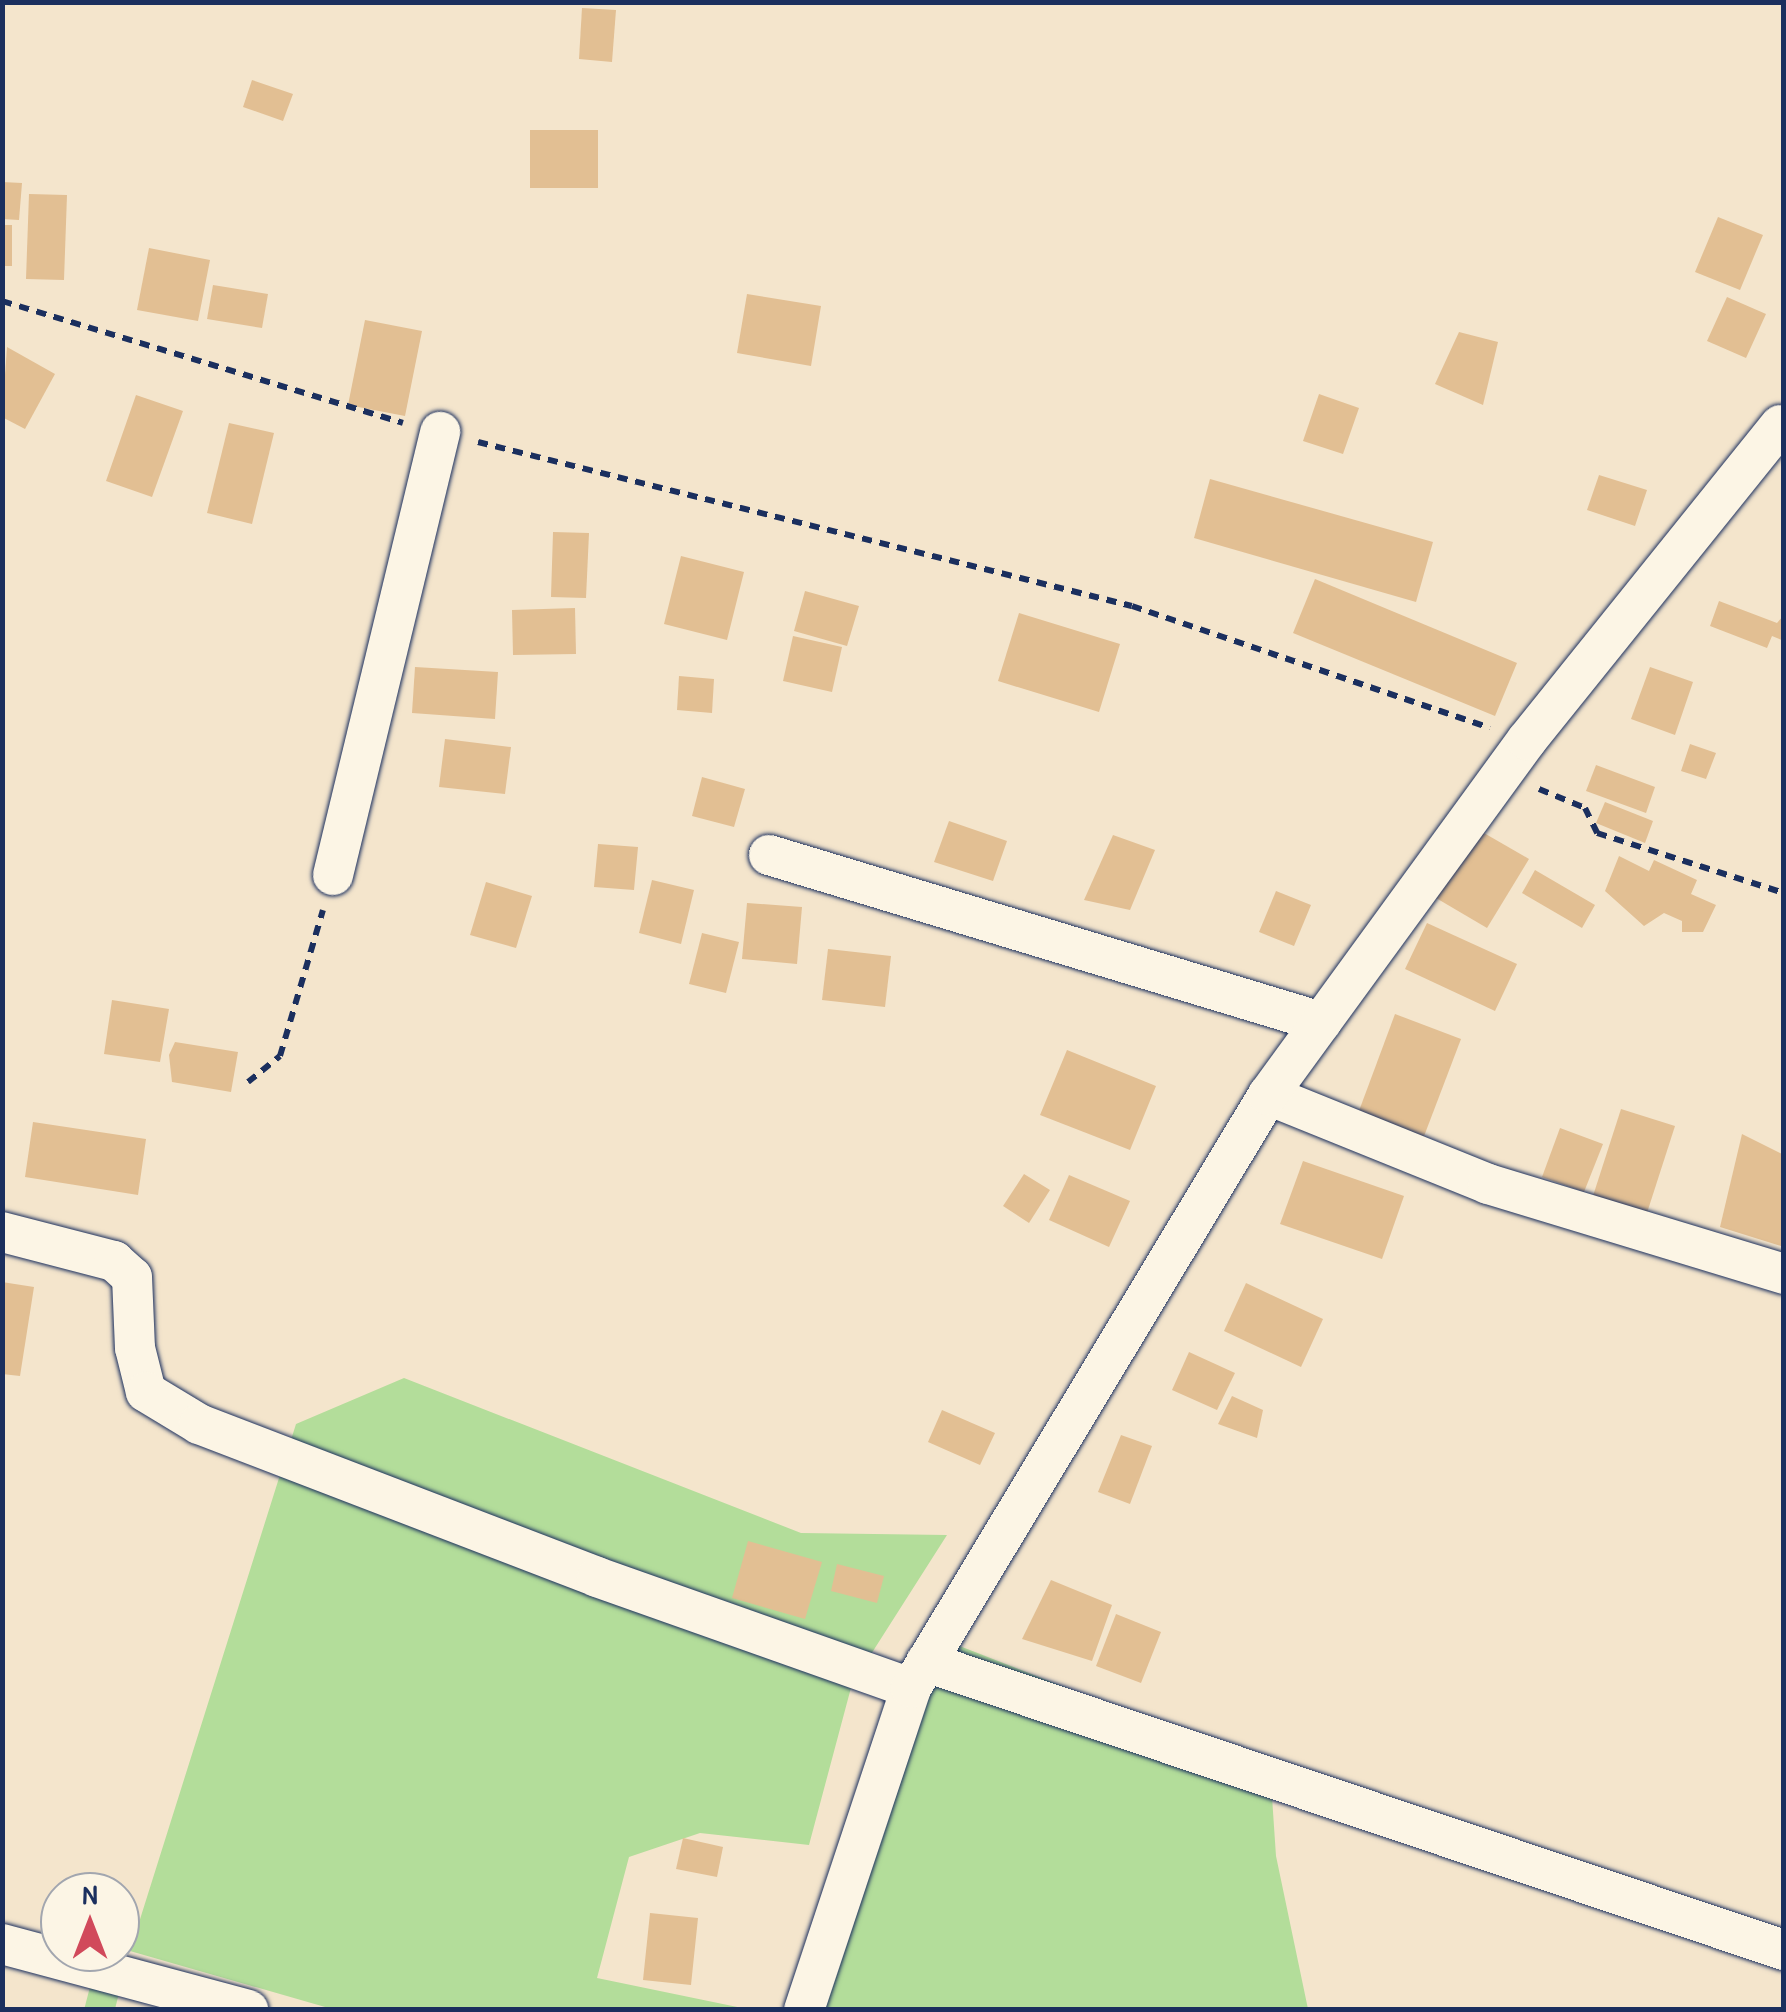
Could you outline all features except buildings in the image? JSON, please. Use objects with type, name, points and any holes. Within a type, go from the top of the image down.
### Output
[{"type":"street","points":[[804,2010],[919,1675],[1268,1096],[1527,740],[1782,424]]},
{"type":"street","points":[[334,875],[440,432]]},
{"type":"street","points":[[770,856],[1321,1022]]},
{"type":"street","points":[[1268,1096],[1488,1184],[1784,1274]]},
{"type":"street","points":[[2,1232],[114,1261],[132,1277],[135,1348],[146,1392],[199,1424],[597,1577],[919,1675],[1784,1950]]},
{"type":"street","points":[[2,1944],[248,2010]]},
{"type":"path","points":[[2,301],[440,432],[1132,606],[1527,740]]},
{"type":"path","points":[[1502,775],[1585,808],[1597,833],[1784,893]]},
{"type":"path","points":[[248,1082],[280,1056],[334,875]]},
{"type":"green space","points":[[404,1378],[801,1533],[947,1535],[852,1684],[809,1845],[700,1833],[629,1857],[597,1978],[747,2009],[332,2009],[140,1954],[140,1919],[296,1424]]},
{"type":"green space","points":[[939,1638],[1270,1767],[1276,1856],[1308,2009],[816,2010]]},
{"type":"green space","points":[[91,1983],[119,1993],[115,2009],[84,2010]]}]
